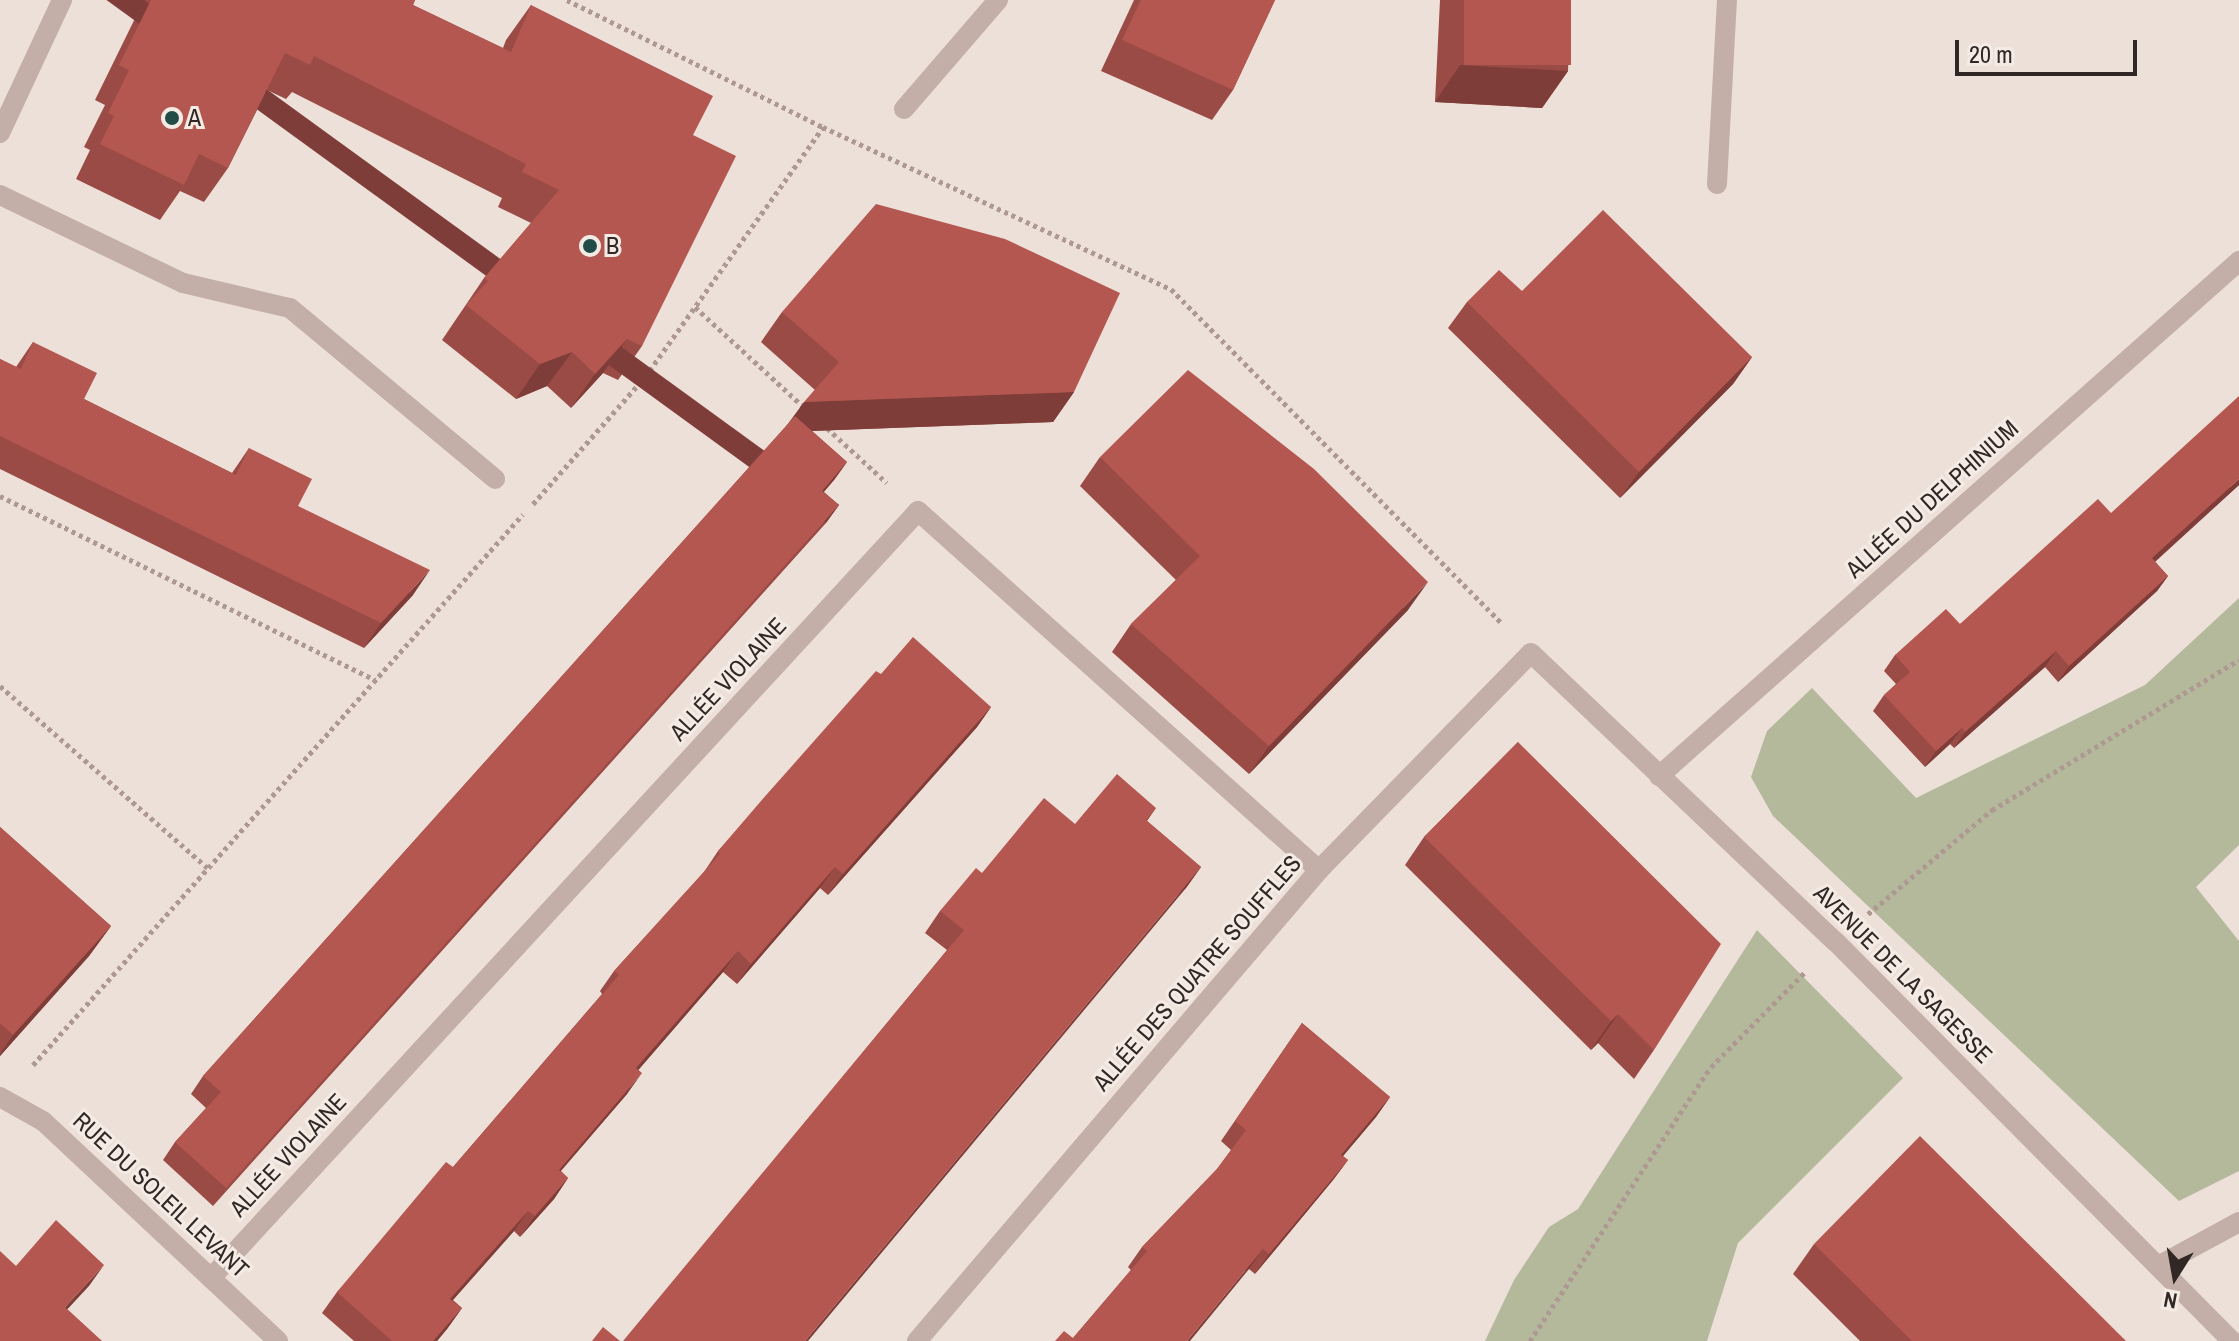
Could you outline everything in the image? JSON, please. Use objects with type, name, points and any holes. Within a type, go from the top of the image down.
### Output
[{"type":"street","points":[[0,133],[62,0]]},
{"type":"street","points":[[904,109],[998,0]]},
{"type":"street","points":[[1717,184],[1727,0]]},
{"type":"street","points":[[0,195],[183,283],[290,308],[495,479]]},
{"type":"street","name":"ALLÉE DU DELPHINIUM","points":[[1659,776],[2239,261]]},
{"type":"street","points":[[918,511],[1319,870]]},
{"type":"street","name":"ALLÉE VIOLAINE","points":[[211,1278],[918,511]]},
{"type":"street","name":"AVENUE DE LA SAGESSE","points":[[1531,653],[1835,941],[2232,1341]]},
{"type":"street","name":"ALLÉE DES QUATRE SOUFFLES","points":[[917,1341],[1319,870],[1531,653]]},
{"type":"street","name":"RUE DU SOLEIL LEVANT","points":[[1,1098],[43,1121],[278,1341]]},
{"type":"street","points":[[2158,1266],[2239,1222]]},
{"type":"path","points":[[567,0],[823,127],[1171,289],[1531,653]]},
{"type":"path","points":[[1,1098],[645,377],[823,127]]},
{"type":"path","points":[[695,307],[812,414]]},
{"type":"path","points":[[824,425],[918,511]]},
{"type":"path","points":[[0,496],[375,680]]},
{"type":"path","points":[[0,686],[208,868]]},
{"type":"green space","points":[[2239,598],[2239,845],[2196,887],[2239,941],[2239,1171],[2179,1201],[1773,816],[1751,777],[1767,731],[1812,688],[1916,798],[2145,685]]},
{"type":"green space","points":[[1757,930],[1903,1078],[1738,1243],[1707,1341],[1485,1341],[1514,1280],[1549,1227],[1578,1209]]},
{"type":"building","points":[[151,0],[415,0],[413,5],[511,52],[531,5],[713,96],[693,135],[736,156],[642,346],[627,339],[595,374],[572,352],[540,364],[466,305],[488,281],[484,278],[559,190],[522,172],[526,164],[314,56],[310,65],[285,53],[228,168],[199,154],[184,185],[100,144],[114,116],[108,113],[129,70],[119,65]]},
{"type":"building","points":[[1141,0],[1275,0],[1233,90],[1122,40]]},
{"type":"building","points":[[1464,0],[1571,0],[1571,65],[1464,65]]},
{"type":"building","points":[[876,204],[1005,239],[1120,293],[1074,392],[804,402],[839,362],[782,312]]},
{"type":"building","points":[[1603,210],[1752,357],[1639,472],[1467,302],[1499,270],[1522,291]]},
{"type":"building","points":[[33,342],[97,373],[84,399],[236,475],[249,448],[312,479],[298,506],[430,570],[381,623],[0,436],[0,359],[21,369]]},
{"type":"building","points":[[1188,370],[1314,469],[1428,582],[1269,746],[1131,624],[1200,556],[1100,457]]},
{"type":"building","points":[[2239,396],[2239,479],[2152,558],[2168,576],[2069,666],[2056,651],[1965,732],[1962,728],[1936,751],[1884,695],[1910,672],[1895,655],[1946,609],[1960,624],[2098,499],[2111,513]]},
{"type":"building","points":[[795,416],[847,462],[822,491],[839,505],[226,1188],[175,1142],[221,1092],[203,1076]]},
{"type":"building","points":[[913,637],[991,707],[843,874],[835,867],[751,964],[738,951],[636,1068],[642,1073],[559,1170],[568,1178],[535,1216],[528,1211],[450,1299],[462,1308],[433,1341],[392,1341],[337,1292],[446,1162],[453,1167],[619,975],[614,971],[720,854],[718,851],[761,801],[876,671],[881,674]]},
{"type":"building","points":[[1518,742],[1721,944],[1654,1050],[1618,1014],[1611,1021],[1424,837]]},
{"type":"building","points":[[1117,774],[1156,808],[1146,820],[1201,867],[805,1341],[623,1341],[964,930],[940,911],[976,868],[982,873],[1044,798],[1075,824]]},
{"type":"building","points":[[0,827],[111,926],[13,1035],[0,1023]]},
{"type":"building","points":[[1302,1023],[1390,1097],[1341,1155],[1348,1160],[1269,1254],[1263,1249],[1187,1341],[1055,1341],[1064,1331],[1073,1338],[1147,1251],[1142,1247],[1217,1169],[1246,1130],[1235,1121]]},
{"type":"building","points":[[1920,1136],[2126,1341],[1912,1341],[1814,1244]]},
{"type":"building","points":[[56,1220],[104,1265],[65,1307],[102,1341],[0,1341],[0,1251],[16,1266]]},
{"type":"building","points":[[603,1327],[620,1341],[592,1341]]},
{"type":"place","name":"A","points":[[172,118]]},
{"type":"place","name":"B","points":[[590,246]]}]
